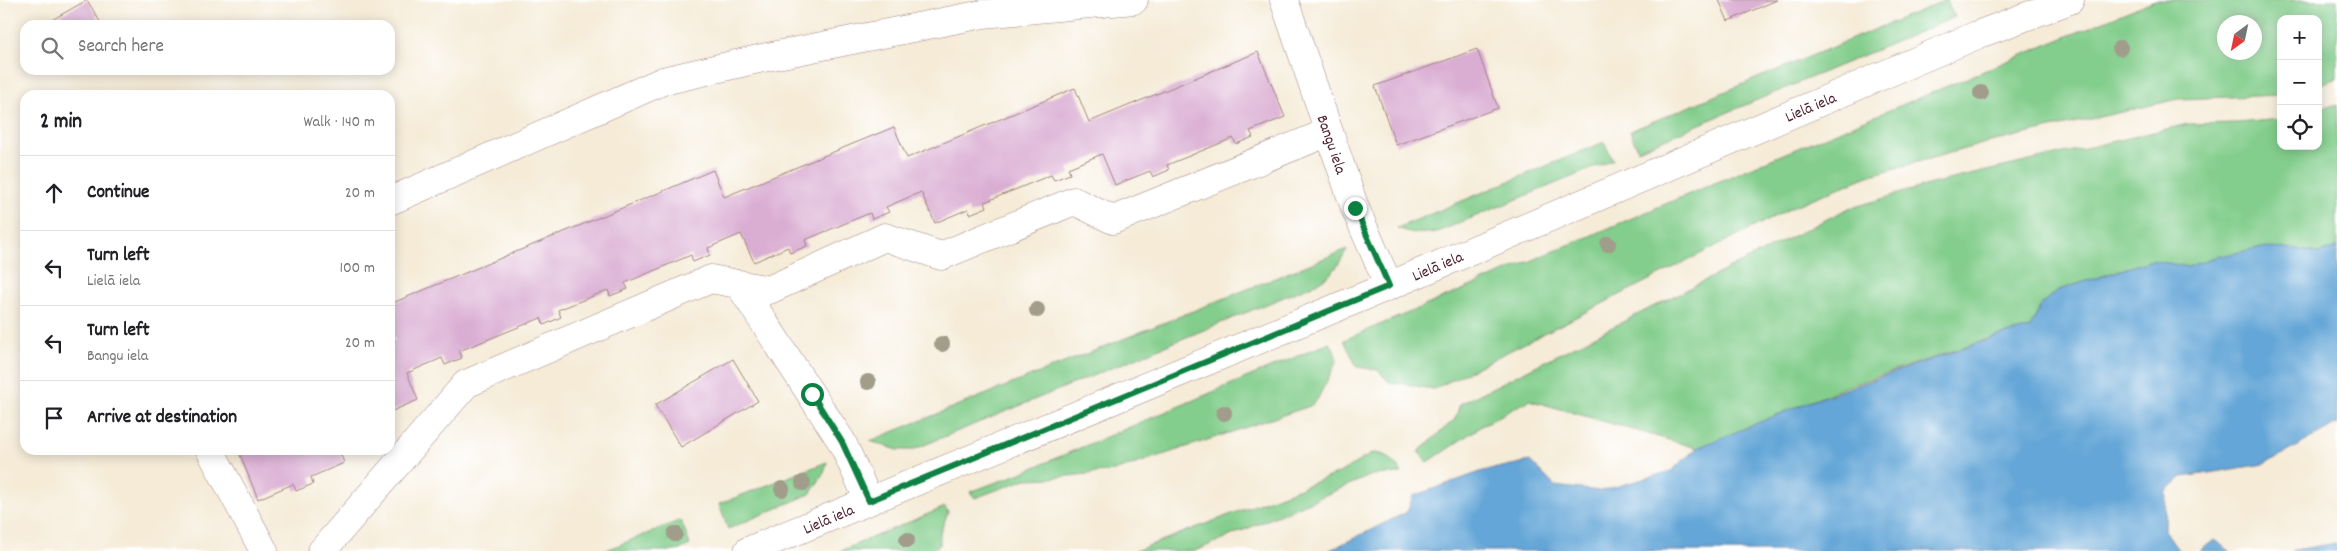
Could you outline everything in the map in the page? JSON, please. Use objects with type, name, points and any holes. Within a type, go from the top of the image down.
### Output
[{"type":"street","points":[[395,199],[663,81],[767,57],[983,14],[1134,0]]},
{"type":"street","name":"Bangu iela","points":[[1284,0],[1358,215],[1389,286]]},
{"type":"street","name":"Lielā iela","points":[[748,551],[1389,286],[1977,35],[2070,0]]},
{"type":"street","points":[[322,551],[466,384],[712,279],[769,290],[885,237],[941,256],[1074,201],[1113,220],[1329,132]]},
{"type":"street","points":[[739,284],[842,442],[869,501]]},
{"type":"street","points":[[213,455],[264,551]]},
{"type":"green space","points":[[1946,0],[1955,17],[1638,150],[1630,131]]},
{"type":"green space","points":[[2155,0],[2337,0],[2337,78],[2322,84],[2322,15],[2277,15],[2277,95],[2178,99],[1982,144],[1868,176],[1799,204],[1434,389],[1402,383],[1391,384],[1378,370],[1357,367],[1344,340],[1793,150]]},
{"type":"green space","points":[[2337,104],[2337,248],[2319,254],[2298,249],[2211,258],[2188,267],[2152,260],[2059,290],[2042,303],[2031,328],[1998,336],[1846,387],[1697,448],[1529,400],[1483,425],[1428,462],[1418,452],[1455,419],[1460,404],[1845,210],[1931,184],[2188,124],[2238,123],[2277,119],[2277,150],[2322,150],[2322,109]]},
{"type":"green space","points":[[1604,142],[1613,160],[1437,232],[1417,233],[1397,228]]},
{"type":"green space","points":[[1347,249],[1334,270],[1313,285],[912,450],[898,450],[870,441]]},
{"type":"green space","points":[[1329,343],[1333,347],[1337,361],[1317,400],[1310,406],[1114,471],[1026,479],[975,498],[970,492],[1016,475]]},
{"type":"green space","points":[[1373,453],[1387,456],[1402,473],[1372,475],[1195,551],[1135,551],[1339,473]]},
{"type":"green space","points":[[827,462],[824,473],[810,494],[728,529],[719,504]]},
{"type":"green space","points":[[945,507],[948,512],[940,533],[940,545],[926,551],[840,551]]},
{"type":"green space","points":[[681,520],[690,545],[676,551],[604,551]]},
{"type":"water","points":[[2258,248],[2298,249],[2319,254],[2337,248],[2337,424],[2265,464],[2183,477],[2166,490],[2165,530],[2179,551],[1328,551],[1407,512],[1413,496],[1483,471],[1530,461],[1555,486],[1601,491],[1671,471],[1697,448],[1806,403],[1998,336],[2030,328],[2042,303],[2059,290],[2152,260],[2188,267],[2211,258]]},
{"type":"water","points":[[2214,540],[2230,551],[2200,551]]},
{"type":"water","points":[[2337,543],[2337,551],[2291,551],[2294,550]]},
{"type":"building","points":[[87,0],[99,20],[52,20]]},
{"type":"building","points":[[1719,0],[1777,0],[1728,21]]},
{"type":"building","points":[[1477,49],[1498,108],[1396,145],[1375,86]]},
{"type":"building","points":[[1258,52],[1285,117],[1250,131],[1253,137],[1236,144],[1233,138],[1167,165],[1169,170],[1153,177],[1150,171],[1115,185],[1102,154],[1068,168],[1070,174],[1054,180],[1051,175],[985,202],[987,207],[970,214],[968,209],[935,223],[921,192],[886,207],[889,212],[872,219],[870,213],[805,240],[807,246],[790,253],[788,247],[754,262],[741,234],[708,248],[710,255],[693,262],[691,255],[625,283],[628,289],[610,296],[608,290],[558,310],[561,317],[544,325],[541,318],[459,351],[462,358],[445,365],[442,358],[407,373],[418,400],[395,410],[395,302],[713,170],[724,197],[894,127],[907,158],[1075,88],[1089,122]]},
{"type":"building","points":[[733,359],[758,401],[681,447],[655,405]]},
{"type":"building","points":[[240,455],[341,455],[344,463],[311,477],[313,484],[296,491],[293,484],[258,499]]},
{"type":"route","points":[[812,394],[842,442],[869,501],[1389,286],[1355,208]]}]
